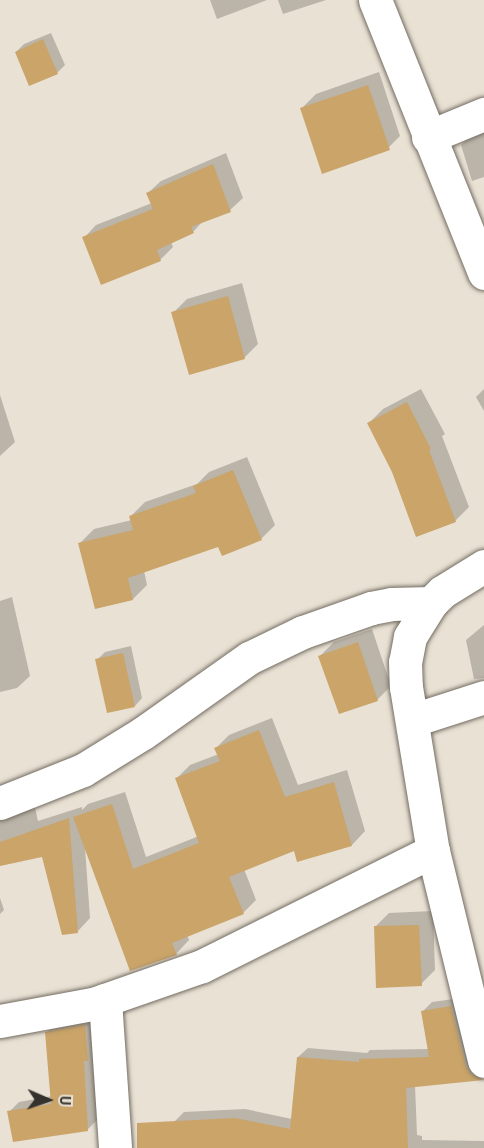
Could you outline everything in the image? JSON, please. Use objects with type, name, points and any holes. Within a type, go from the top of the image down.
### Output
[{"type":"street","points":[[375,0],[484,273]]},
{"type":"street","points":[[428,137],[484,114]]},
{"type":"street","points":[[484,566],[442,592],[430,603],[410,637],[405,662],[406,687],[433,851],[480,1017],[484,1061]]},
{"type":"street","points":[[0,803],[83,770],[143,733],[249,658],[294,636],[371,608],[391,604],[430,603]]},
{"type":"street","points":[[412,720],[484,697]]},
{"type":"street","points":[[0,1022],[30,1018],[105,1000],[202,966],[433,851]]},
{"type":"street","points":[[105,1000],[115,1148]]},
{"type":"building","points":[[43,39],[58,74],[29,86],[15,52]]},
{"type":"building","points":[[368,85],[390,150],[322,174],[300,108]]},
{"type":"building","points":[[213,164],[231,212],[191,227],[194,233],[157,250],[161,261],[101,285],[82,237],[153,209],[146,193]]},
{"type":"building","points":[[228,296],[245,359],[189,375],[171,312]]},
{"type":"building","points":[[407,402],[431,449],[429,450],[456,522],[416,537],[392,472],[367,423]]},
{"type":"building","points":[[233,470],[262,540],[222,556],[218,547],[128,578],[133,600],[95,609],[78,543],[133,530],[129,516],[196,493],[193,486]]},
{"type":"building","points":[[358,642],[378,701],[339,714],[318,656]]},
{"type":"building","points":[[123,653],[135,707],[107,713],[95,659]]},
{"type":"building","points":[[259,730],[285,797],[334,782],[352,846],[297,862],[294,851],[229,877],[244,914],[172,943],[177,955],[130,971],[73,817],[112,804],[133,869],[199,843],[175,778],[220,761],[214,748]]},
{"type":"building","points":[[69,818],[78,933],[62,935],[42,857],[0,866],[0,842]]},
{"type":"building","points":[[419,925],[422,986],[376,988],[374,926]]},
{"type":"building","points":[[451,1006],[466,1066],[471,1074],[484,1080],[406,1088],[408,1148],[137,1148],[137,1123],[235,1118],[290,1129],[297,1057],[359,1062],[359,1059],[429,1057],[421,1011]]},
{"type":"building","points":[[85,1024],[88,1061],[84,1061],[88,1131],[13,1142],[7,1111],[51,1104],[45,1032]]}]
